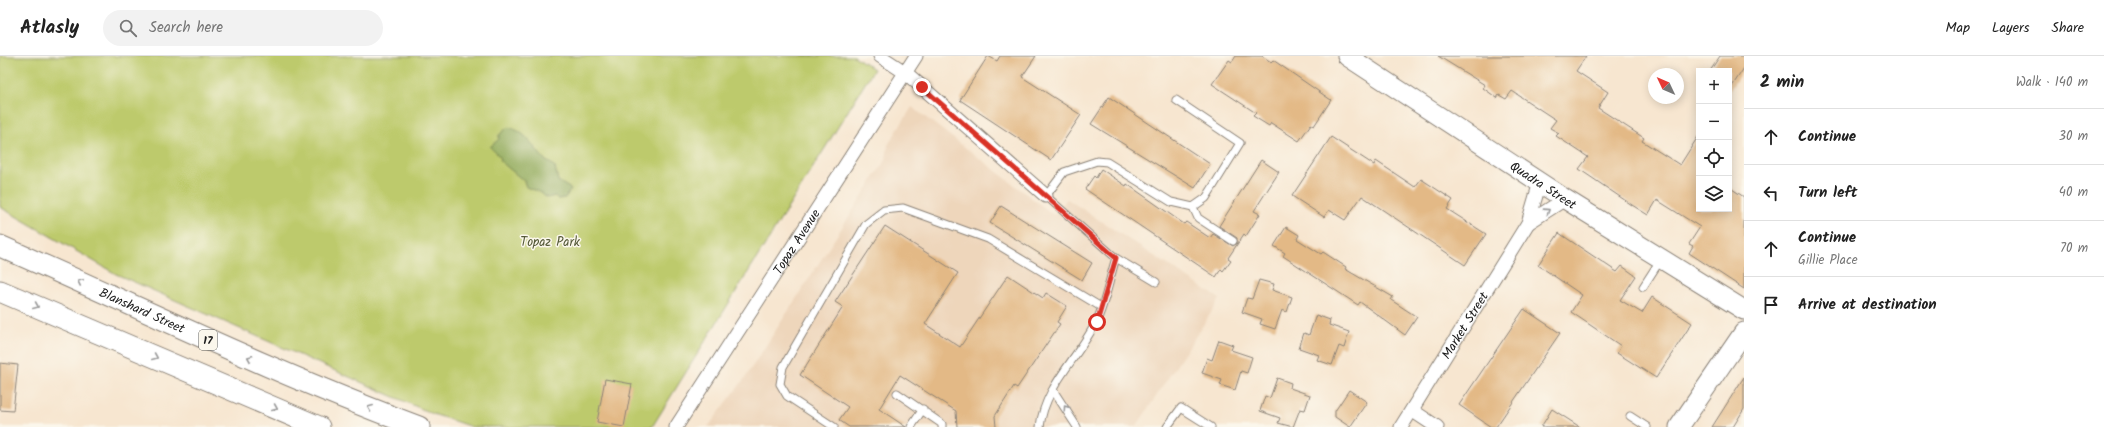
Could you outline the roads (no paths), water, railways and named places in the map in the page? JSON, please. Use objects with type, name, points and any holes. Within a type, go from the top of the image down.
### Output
[{"type":"main road","name":"Quadra Street","points":[[1347,56],[1566,199],[1744,310]]},
{"type":"main road","name":"Blanshard Street","points":[[0,246],[195,335],[292,377],[419,427]]},
{"type":"main road","points":[[0,291],[319,427]]},
{"type":"main road","points":[[1682,426],[1744,332]]},
{"type":"street","points":[[880,56],[906,73],[1046,196]]},
{"type":"street","name":"Topaz Avenue","points":[[676,427],[916,56]]},
{"type":"street","name":"Market Street","points":[[1401,427],[1413,411],[1528,223],[1540,182]]},
{"type":"street","name":"Market Street","points":[[1528,223],[1566,199]]},
{"type":"street","points":[[1413,411],[1437,427]]},
{"type":"lane","points":[[1156,282],[1116,258],[1046,196],[1064,172],[1097,160],[1108,162],[1171,202],[1193,207],[1206,198],[1240,143],[1176,100]]},
{"type":"lane","points":[[1193,207],[1198,218],[1233,241]]},
{"type":"lane","points":[[834,427],[787,396],[780,384],[783,367],[866,224],[884,210],[903,208],[988,239],[1101,307]]},
{"type":"lane","points":[[1040,427],[1042,416],[1053,390],[1097,322],[1116,258]]},
{"type":"lane","points":[[1643,287],[1662,258]]},
{"type":"lane","points":[[1053,390],[1077,427]]},
{"type":"lane","points":[[897,392],[923,409],[942,424],[942,427]]},
{"type":"lane","points":[[1167,427],[1178,409],[1181,408],[1211,427]]},
{"type":"lane","points":[[911,427],[923,409]]},
{"type":"lane","points":[[1630,416],[1647,427]]},
{"type":"park label","name":"Topaz Park","points":[[550,241]]}]
